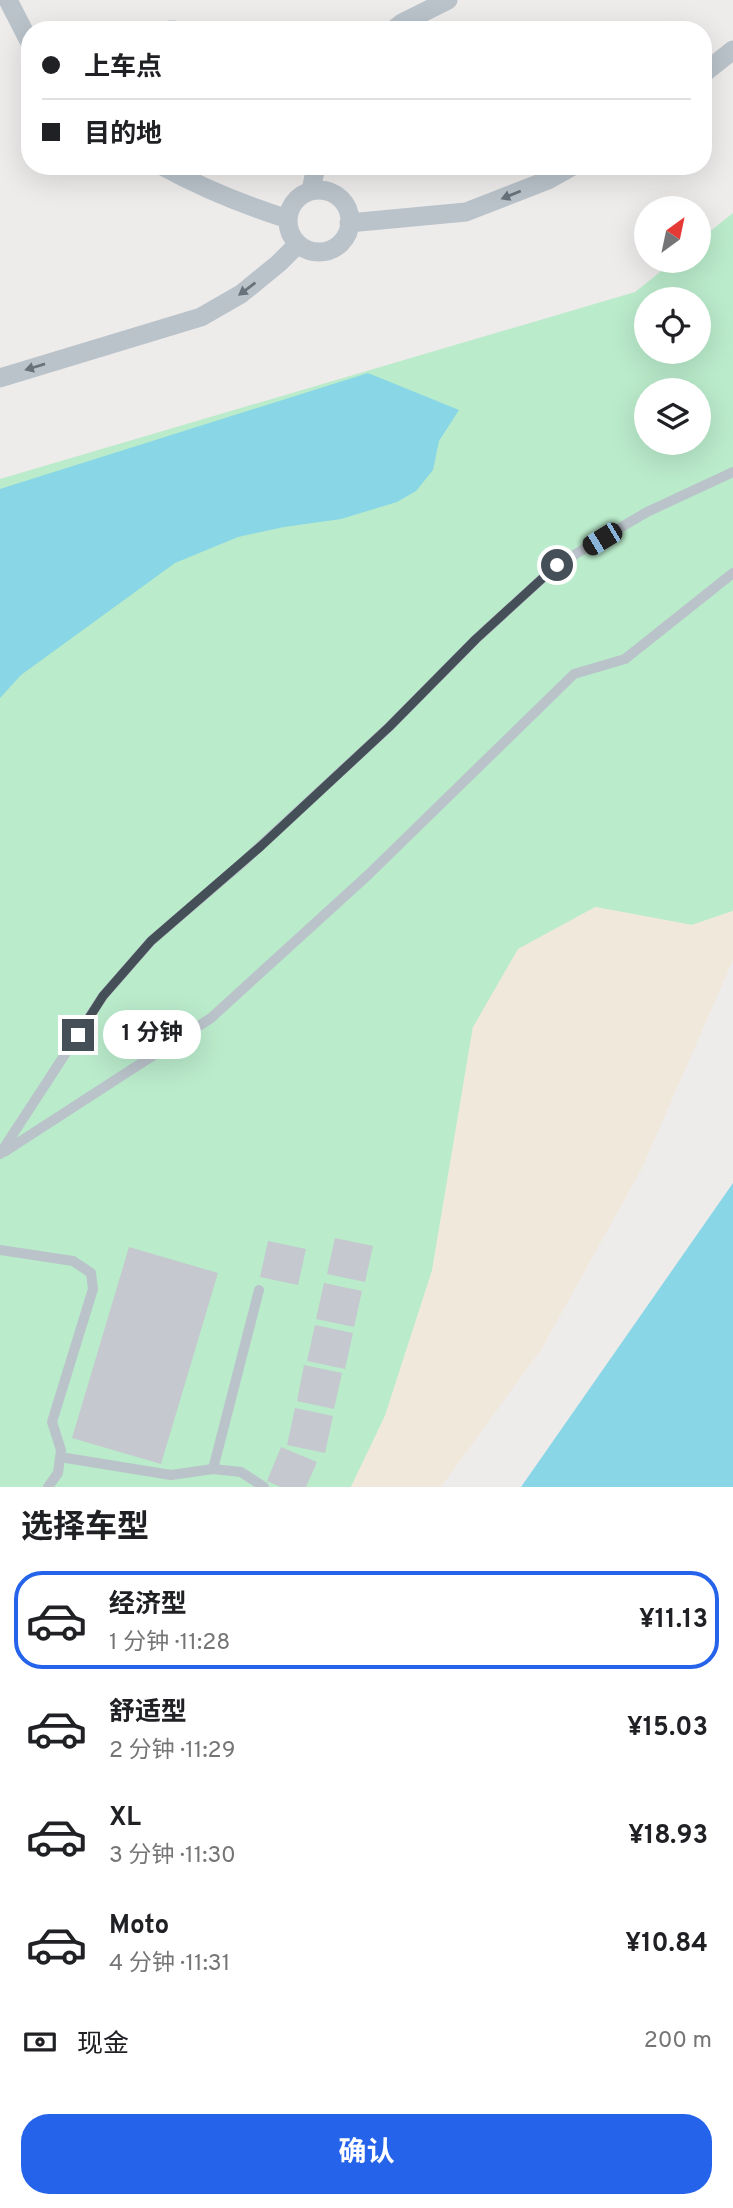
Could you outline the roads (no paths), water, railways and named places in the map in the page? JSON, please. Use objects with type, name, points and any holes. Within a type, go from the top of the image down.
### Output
[{"type":"street","points":[[8,0],[21,25]]},
{"type":"street","points":[[405,21],[448,0]]},
{"type":"street","points":[[712,67],[733,50]]},
{"type":"street","points":[[178,175],[288,219]]},
{"type":"street","points":[[311,191],[314,175]]},
{"type":"street","points":[[349,223],[467,212],[557,175]]},
{"type":"street","points":[[321,190],[338,197],[349,214],[347,234],[332,249],[322,252],[312,251],[298,244],[289,230],[290,209],[295,201],[311,191],[321,190]]},
{"type":"street","points":[[0,378],[201,317],[242,294],[298,244]]},
{"type":"lane","points":[[0,1155],[103,996],[151,941],[262,845],[557,565],[647,512],[733,472]]},
{"type":"lane","points":[[0,1155],[211,1018],[368,875],[574,674],[625,659],[733,573]]},
{"type":"lane","points":[[0,1250],[73,1261],[91,1273],[93,1289],[52,1422],[61,1450],[58,1473],[48,1487]]},
{"type":"lane","points":[[213,1469],[259,1290]]},
{"type":"lane","points":[[60,1457],[171,1475],[213,1469],[241,1472],[264,1487]]},
{"type":"water","points":[[368,373],[459,410],[439,441],[433,470],[416,491],[397,502],[341,519],[238,537],[175,563],[21,675],[0,698],[0,489]]},
{"type":"water","points":[[733,1183],[733,1487],[521,1487]]}]
